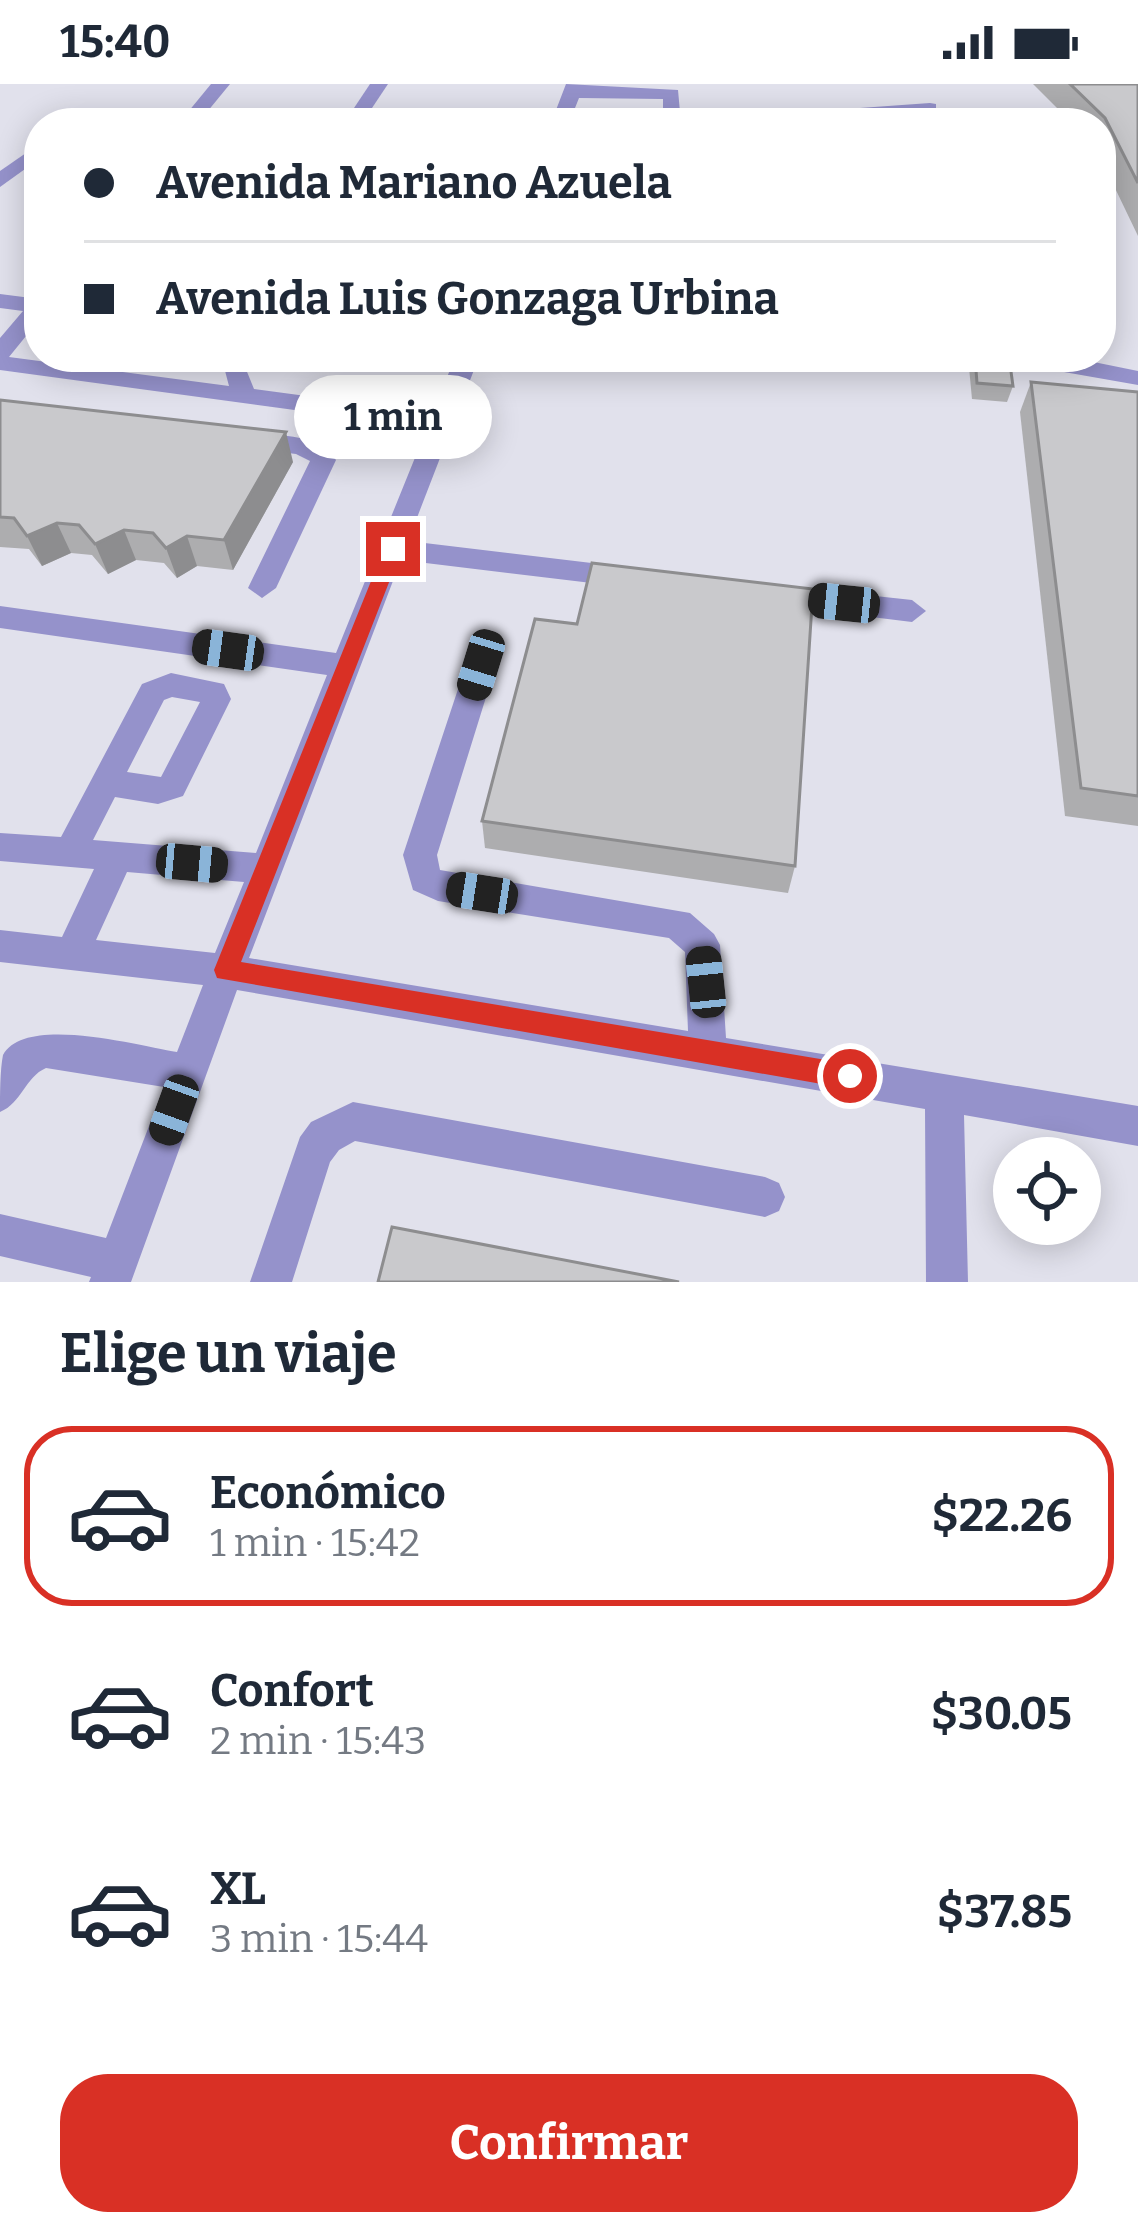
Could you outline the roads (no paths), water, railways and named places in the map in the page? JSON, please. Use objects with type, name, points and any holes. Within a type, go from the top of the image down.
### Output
[{"type":"street","points":[[201,108],[221,84]]},
{"type":"street","points":[[574,88],[671,89]]},
{"type":"street","points":[[0,181],[24,163]]},
{"type":"street","points":[[0,353],[9,329]]},
{"type":"street","points":[[114,372],[442,422]]},
{"type":"street","points":[[237,372],[244,395]]},
{"type":"street","points":[[0,1235],[114,1272],[226,970],[461,372]]},
{"type":"street","points":[[1098,372],[1138,378]]},
{"type":"street","points":[[222,438],[307,448],[322,455],[262,588]]},
{"type":"street","points":[[393,549],[648,580]]},
{"type":"street","points":[[740,591],[912,610]]},
{"type":"street","points":[[0,617],[346,666]]},
{"type":"street","points":[[481,665],[421,855],[425,879],[438,886],[657,920],[694,934],[702,945],[708,1052]]},
{"type":"street","points":[[69,854],[106,782]]},
{"type":"street","points":[[0,820],[0,848],[268,869]]},
{"type":"street","points":[[73,954],[117,857]]},
{"type":"street","points":[[0,946],[226,970],[1138,1126]]},
{"type":"street","points":[[0,1093],[23,1059],[46,1050],[188,1072]]},
{"type":"street","points":[[944,1092],[947,1282]]},
{"type":"street","points":[[271,1282],[314,1151],[325,1136],[353,1121],[765,1197]]}]
